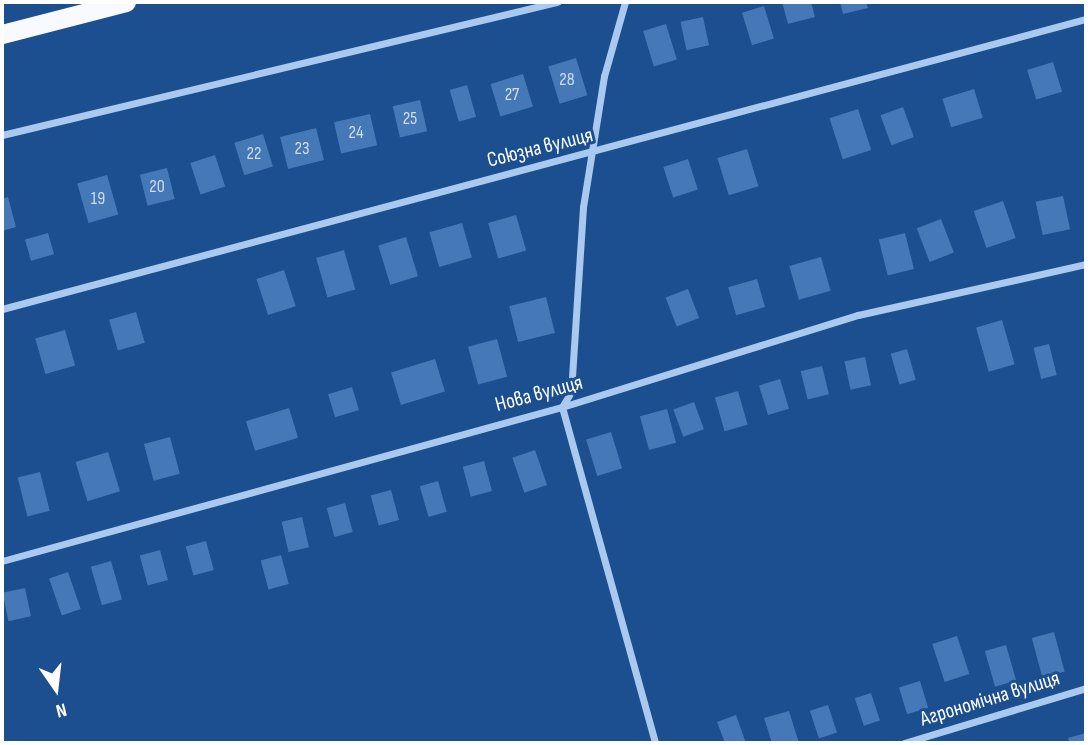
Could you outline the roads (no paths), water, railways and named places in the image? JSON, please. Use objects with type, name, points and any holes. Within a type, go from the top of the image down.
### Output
[{"type":"highway","points":[[2,34],[126,2]]},
{"type":"street","points":[[2,135],[557,2]]},
{"type":"street","points":[[625,2],[604,76],[575,285],[571,392],[562,407],[655,743]]},
{"type":"street","name":"Союзна вулиця","points":[[2,309],[331,217],[592,154],[1086,19]]},
{"type":"street","name":"Нова вулиця","points":[[2,561],[562,407],[858,315],[1086,264]]},
{"type":"street","name":"Агрономічна вулиця","points":[[904,743],[1086,688]]}]
